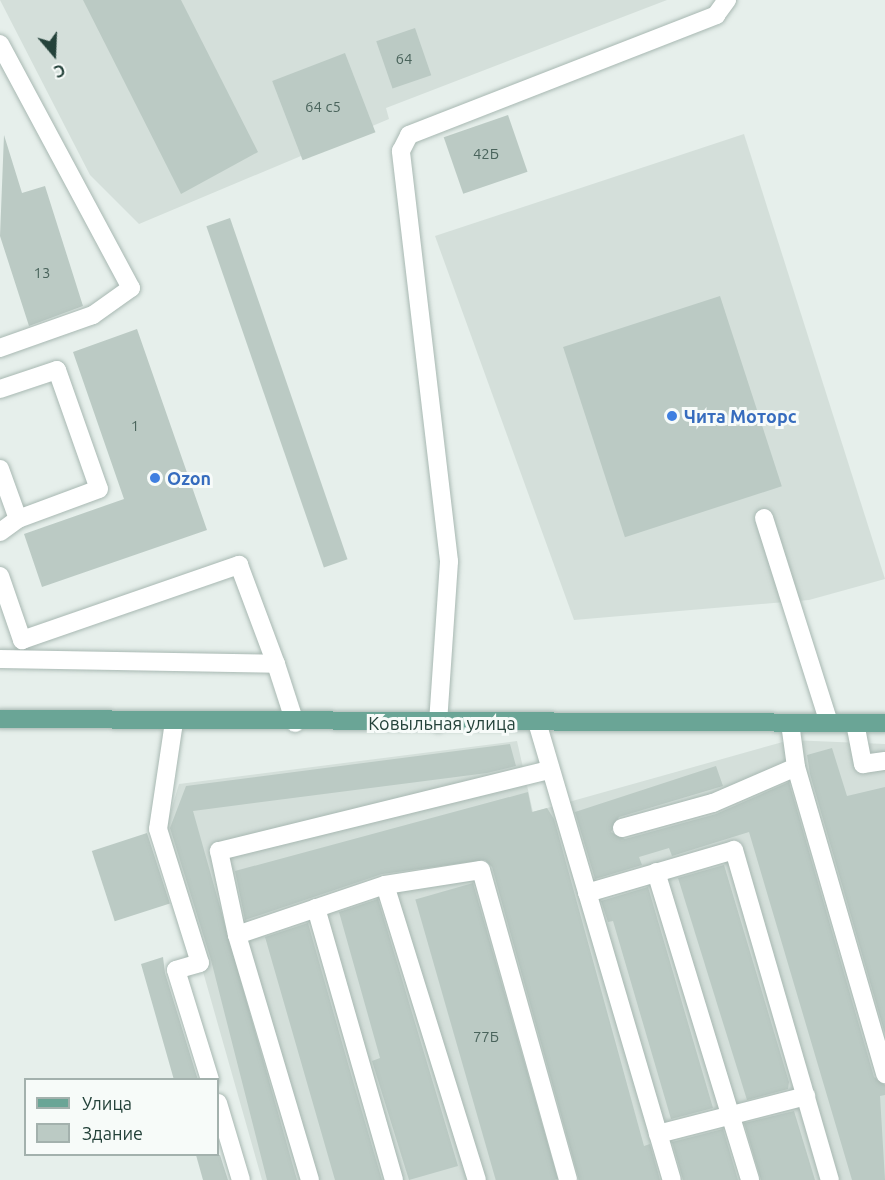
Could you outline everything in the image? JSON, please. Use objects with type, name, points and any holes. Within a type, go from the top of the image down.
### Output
[{"type":"main road","name":"Ковыльная улица","points":[[0,719],[294,723],[885,723]]},
{"type":"street","points":[[438,723],[448,561],[401,151],[409,135],[716,15],[726,0]]},
{"type":"street","points":[[0,44],[131,288],[93,315],[0,348]]},
{"type":"street","points":[[0,389],[57,370],[99,489],[18,519],[0,532]]},
{"type":"street","points":[[0,469],[18,519]]},
{"type":"street","points":[[764,518],[829,723]]},
{"type":"street","points":[[22,640],[239,565],[276,664],[294,723]]},
{"type":"street","points":[[0,576],[22,640],[22,659]]},
{"type":"street","points":[[0,659],[276,664]]},
{"type":"street","points":[[174,722],[158,829],[200,963],[176,970],[209,1078]]},
{"type":"street","points":[[537,723],[548,770],[587,892],[672,1180]]},
{"type":"street","points":[[790,723],[796,767],[885,1074]]},
{"type":"street","points":[[855,723],[863,764],[885,761]]},
{"type":"street","points":[[622,828],[713,803],[796,767]]},
{"type":"street","points":[[310,1180],[237,934],[219,851],[548,770]]},
{"type":"street","points":[[587,892],[734,850],[830,1180]]},
{"type":"street","points":[[237,934],[385,885],[481,870],[568,1180]]},
{"type":"street","points":[[656,872],[750,1180]]},
{"type":"street","points":[[385,885],[475,1180]]},
{"type":"street","points":[[316,908],[394,1180]]},
{"type":"street","points":[[658,1134],[730,1113],[806,1096]]},
{"type":"street","points":[[219,1106],[241,1180]]},
{"type":"shaded area","points":[[0,0],[667,0],[386,108],[389,119],[139,224],[90,175]]},
{"type":"shaded area","points":[[744,134],[885,579],[809,600],[574,620],[435,236]]},
{"type":"shaded area","points":[[790,740],[885,744],[885,1180],[262,1180],[164,834],[179,784],[517,741],[533,812]]},
{"type":"building","points":[[83,0],[181,0],[258,152],[181,194]]},
{"type":"building","points":[[415,28],[431,75],[393,89],[376,41]]},
{"type":"building","points":[[345,53],[375,132],[303,160],[272,81]]},
{"type":"building","points":[[508,115],[528,172],[463,194],[444,137]]},
{"type":"building","points":[[4,135],[22,193],[45,186],[83,306],[29,326],[0,236]]},
{"type":"building","points":[[230,218],[348,559],[324,567],[206,226]]},
{"type":"building","name":"Чита Моторс","points":[[720,296],[782,486],[625,537],[563,347]]},
{"type":"building","points":[[137,329],[207,530],[42,587],[24,534],[124,499],[73,352]]},
{"type":"building","points":[[510,744],[516,766],[487,773],[193,811],[297,1180],[267,1180],[211,960],[170,828],[186,786]]},
{"type":"building","points":[[832,748],[847,796],[885,787],[885,1034],[810,774],[807,755]]},
{"type":"building","points":[[716,766],[723,786],[619,817],[611,832],[625,839],[716,814],[789,782],[874,1077],[885,1085],[885,1095],[880,1096],[885,1180],[852,1180],[749,832],[672,856],[669,848],[639,857],[642,865],[595,879],[575,812]]},
{"type":"building","points":[[528,792],[532,812],[547,808],[554,819],[644,1146],[650,1144],[660,1180],[579,1180],[492,867],[485,860],[382,874],[245,920],[235,871]]},
{"type":"building","points":[[147,833],[170,903],[115,921],[92,851]]},
{"type":"building","points":[[724,865],[789,1082],[788,1089],[747,1100],[678,878]]},
{"type":"building","points":[[473,883],[558,1179],[496,1180],[415,900]]},
{"type":"building","points":[[648,887],[713,1108],[671,1119],[613,921],[608,922],[601,901]]},
{"type":"building","points":[[378,899],[458,1166],[409,1180],[372,1061],[380,1058],[339,912]]},
{"type":"building","points":[[308,923],[382,1180],[335,1180],[265,937]]},
{"type":"building","points":[[163,957],[165,973],[197,1078],[173,1078],[141,964]]},
{"type":"building","points":[[794,1111],[815,1180],[761,1180],[744,1123]]},
{"type":"building","points":[[723,1129],[738,1180],[683,1180],[672,1142]]},
{"type":"building","points":[[220,1155],[228,1180],[203,1180],[196,1156]]},
{"type":"place","name":"Чита Моторс","points":[[672,416]]},
{"type":"place","name":"Ozon","points":[[155,478]]}]
